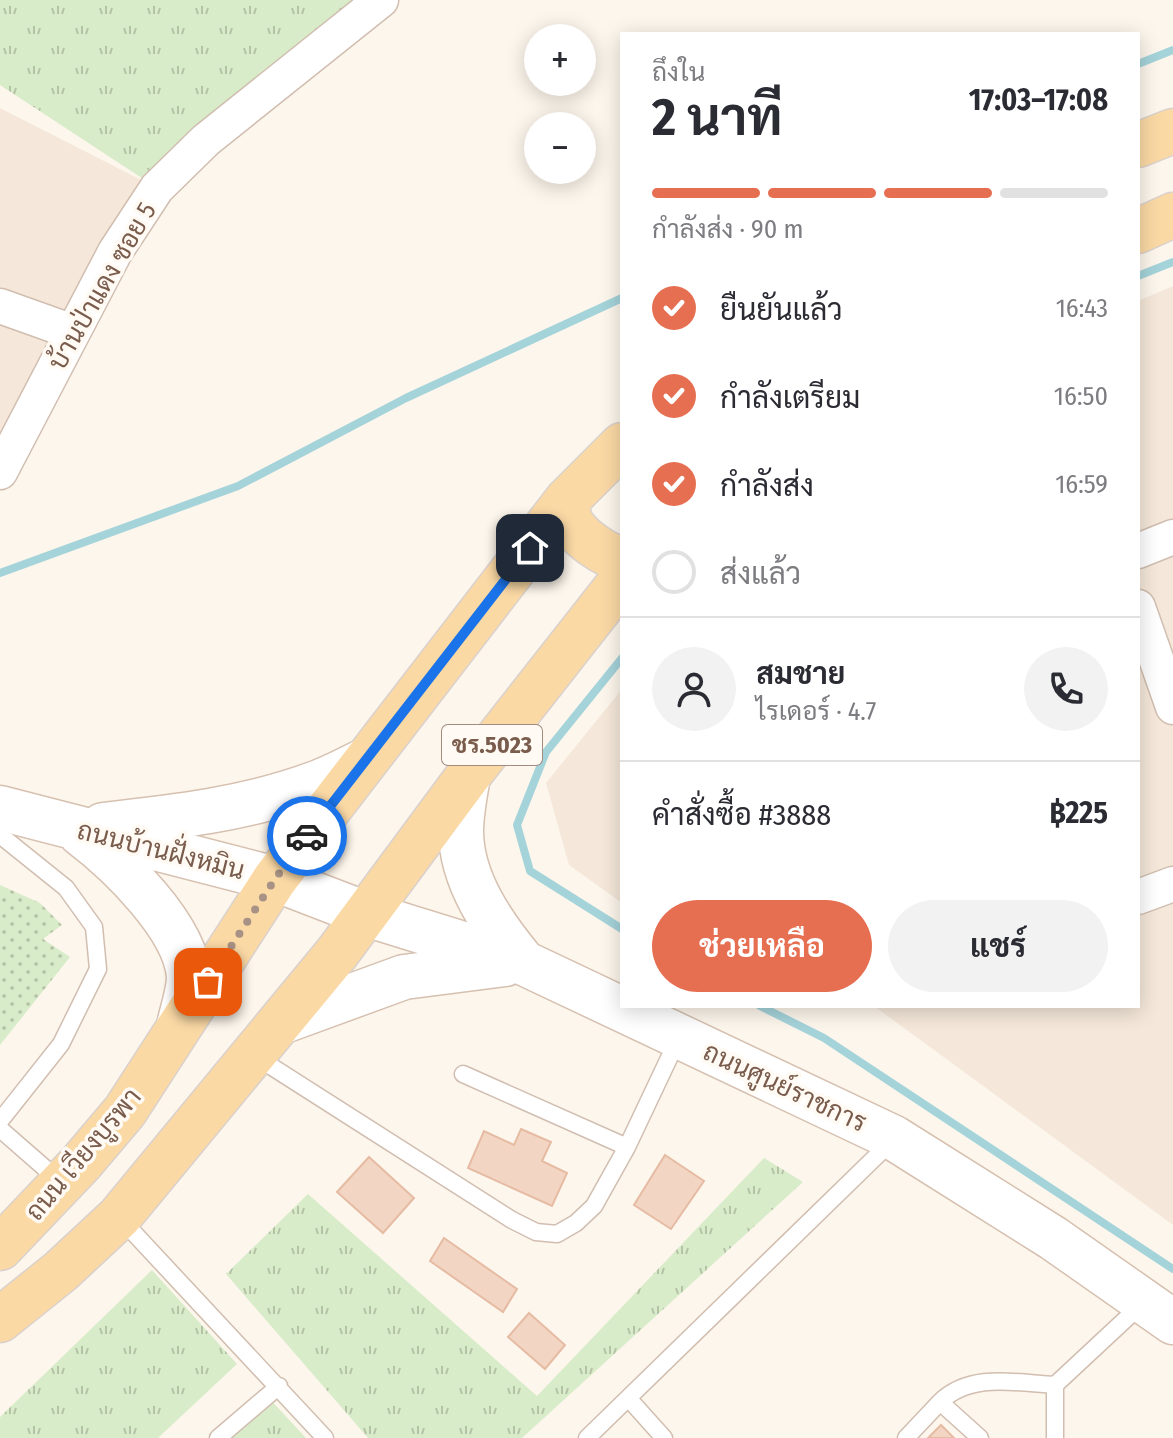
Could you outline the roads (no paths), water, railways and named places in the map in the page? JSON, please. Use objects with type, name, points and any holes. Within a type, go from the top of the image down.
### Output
[{"type":"main road","points":[[1140,144],[1173,131]]},
{"type":"main road","points":[[1140,230],[1173,215]]},
{"type":"main road","name":"ถนน เวียงบูรพา","points":[[0,1248],[67,1179],[125,1111],[275,879],[567,500],[620,447]]},
{"type":"main road","points":[[567,500],[570,523],[610,557],[620,559]]},
{"type":"main road","name":"ชร.5023","points":[[0,1320],[61,1271],[119,1217],[281,1022],[620,583]]},
{"type":"main road","points":[[67,1179],[93,1168],[106,1168],[116,1174],[124,1186],[125,1198],[119,1217]]},
{"type":"street","name":"บ้านป่าแดง ซอย 5","points":[[0,472],[115,252],[157,188],[206,140],[381,0]]},
{"type":"street","points":[[0,306],[73,332]]},
{"type":"street","points":[[1140,550],[1173,537]]},
{"type":"street","points":[[1140,613],[1173,707]]},
{"type":"street","points":[[73,828],[175,817],[246,805],[316,784],[364,761]]},
{"type":"street","points":[[468,776],[461,832],[469,871],[498,932],[524,963]]},
{"type":"street","name":"ถนนบ้านฝั่งหมิน","points":[[0,808],[275,879],[366,914]]},
{"type":"street","points":[[73,828],[119,866],[157,908],[179,943],[189,977],[179,1026]]},
{"type":"street","points":[[1140,896],[1173,884]]},
{"type":"street","name":"ถนนศูนย์ราชการ","points":[[366,914],[524,963],[894,1138],[1053,1238],[1159,1311]]},
{"type":"street","points":[[281,1022],[404,977],[460,968],[524,963]]},
{"type":"lane","points":[[0,835],[66,888],[76,901],[94,927],[98,969],[61,1044],[0,1121]]},
{"type":"lane","points":[[254,1055],[512,1220],[536,1232],[557,1234],[576,1223],[594,1206],[627,1147],[679,1037]]},
{"type":"lane","points":[[463,1074],[627,1147]]},
{"type":"lane","points":[[0,1129],[67,1179]]},
{"type":"lane","points":[[587,1438],[894,1138]]},
{"type":"lane","points":[[119,1217],[325,1438]]},
{"type":"lane","points":[[906,1438],[940,1402],[969,1384],[1055,1385],[1159,1311]]},
{"type":"lane","points":[[1055,1385],[1055,1438]]},
{"type":"lane","points":[[218,1438],[279,1386]]},
{"type":"lane","points":[[629,1399],[664,1438]]},
{"type":"lane","points":[[940,1402],[980,1438]]},
{"type":"waterway","points":[[1140,63],[1173,50]]},
{"type":"waterway","points":[[1140,275],[1173,262]]},
{"type":"waterway","points":[[0,573],[238,486],[406,398],[620,299]]},
{"type":"waterway","points":[[620,660],[546,752],[517,825],[530,871],[620,928]]},
{"type":"waterway","points":[[764,1008],[824,1038],[1173,1269]]}]
